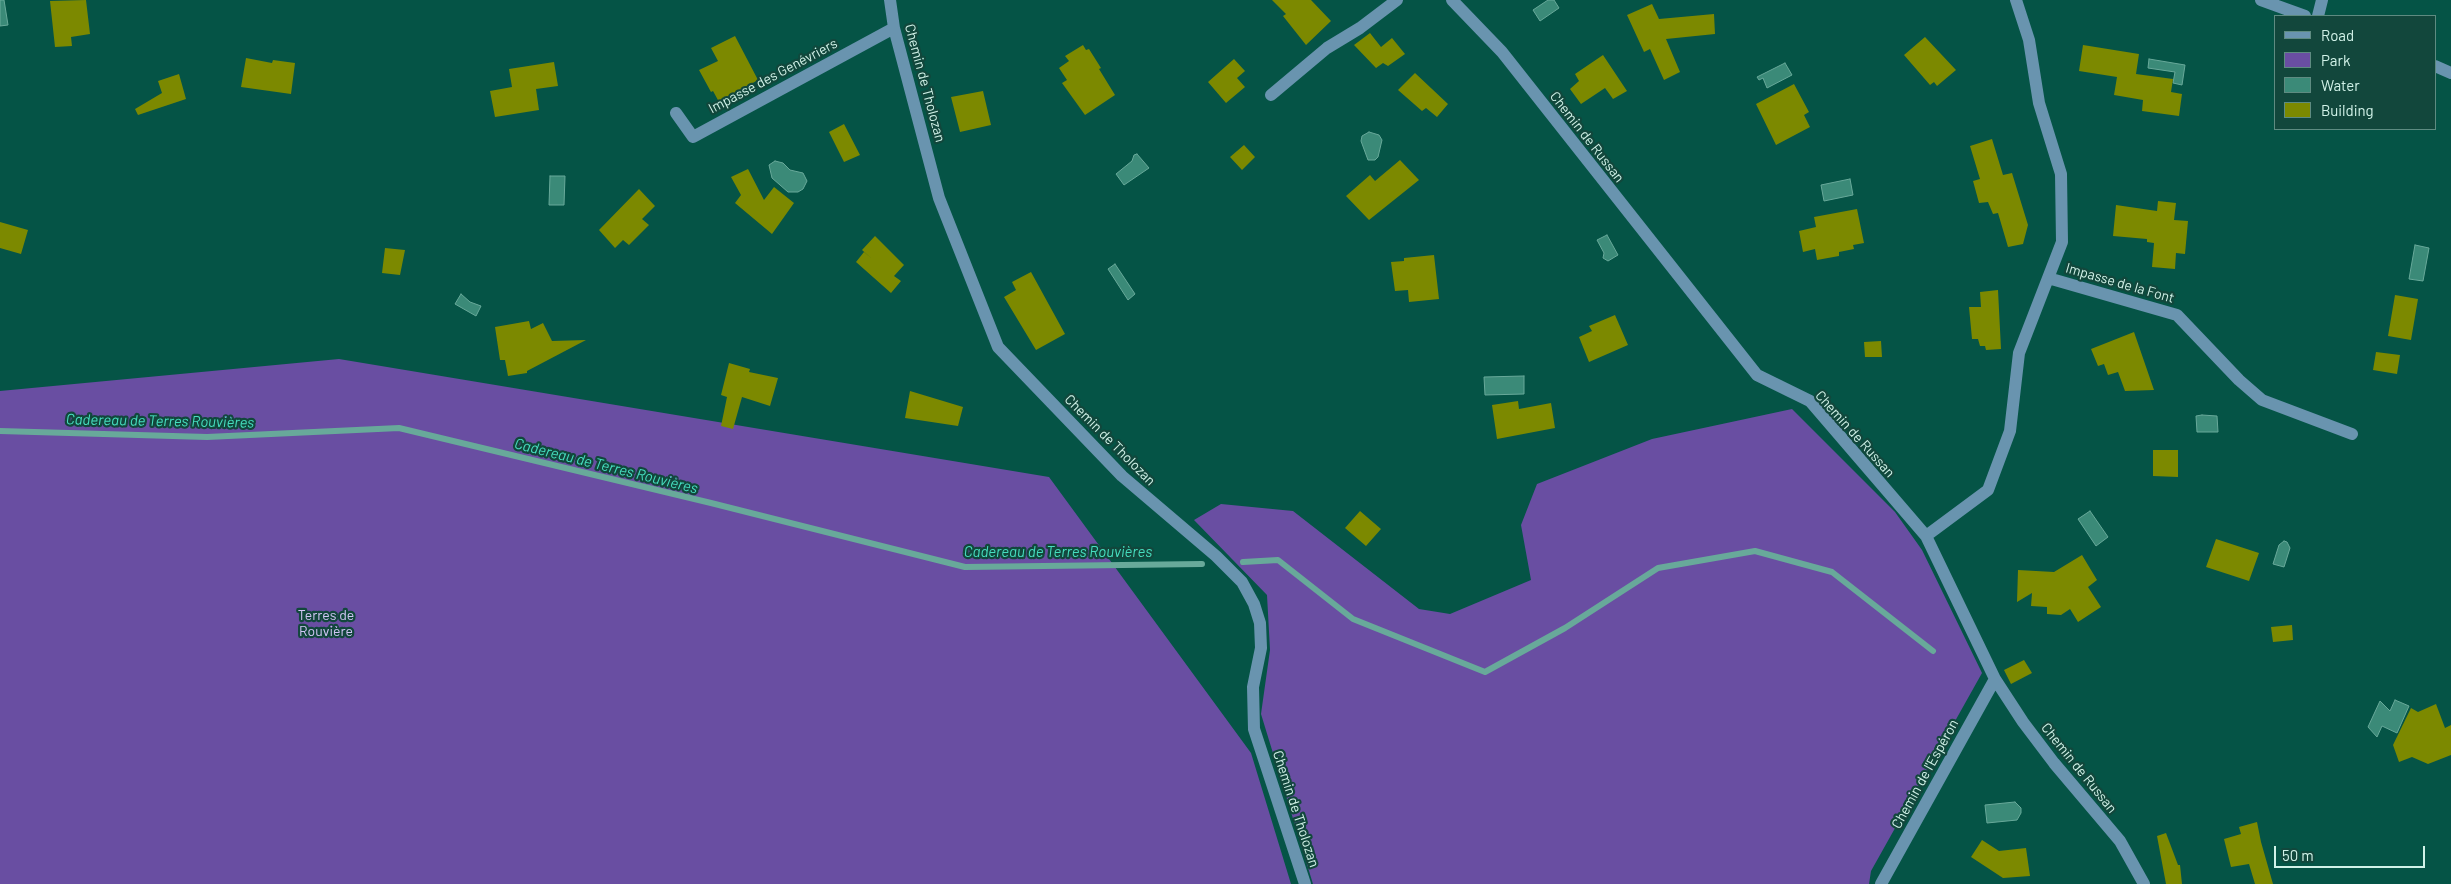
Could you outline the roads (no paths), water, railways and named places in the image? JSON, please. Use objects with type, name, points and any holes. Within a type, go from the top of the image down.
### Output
[{"type":"street","name":"Chemin de Tholozan","points":[[890,0],[894,28],[939,198],[998,347],[1122,476],[1216,556],[1242,582],[1254,604],[1260,623],[1261,648],[1253,687],[1254,729],[1305,884]]},
{"type":"street","points":[[1271,95],[1326,48],[1360,28],[1397,0]]},
{"type":"street","name":"Chemin de Russan","points":[[1452,0],[1502,52],[1619,204],[1757,375],[1810,401],[1926,536],[1995,679],[2023,722],[2054,763],[2120,841],[2144,884]]},
{"type":"street","points":[[1926,536],[1988,490],[2010,432],[2019,353],[2062,242],[2061,174],[2039,103],[2029,40],[2016,0]]},
{"type":"street","points":[[2261,0],[2302,15]]},
{"type":"street","points":[[2318,15],[2322,0]]},
{"type":"street","name":"Impasse des Genévriers","points":[[676,113],[693,137],[894,28]]},
{"type":"street","points":[[2436,66],[2451,73]]},
{"type":"street","name":"Impasse de la Font","points":[[2048,278],[2177,315],[2239,380],[2262,400],[2352,434]]},
{"type":"street","name":"Chemin de l'Espéron","points":[[1881,884],[1995,679]]},
{"type":"water","points":[[0,0],[4,0],[8,25],[0,26]]},
{"type":"water","points":[[1548,0],[1554,0],[1559,8],[1540,21],[1533,10]]},
{"type":"water","points":[[2149,59],[2185,65],[2182,85],[2173,83],[2175,72],[2148,68]]},
{"type":"water","points":[[1785,63],[1792,75],[1767,88],[1763,78],[1759,80],[1757,77]]},
{"type":"water","points":[[1369,132],[1379,135],[1382,140],[1378,157],[1375,160],[1368,160],[1361,141],[1362,136]]},
{"type":"water","points":[[1137,154],[1149,168],[1124,185],[1116,174],[1132,161],[1134,155]]},
{"type":"water","points":[[775,161],[783,163],[790,170],[803,173],[807,181],[803,189],[798,192],[788,192],[772,178],[769,165]]},
{"type":"water","points":[[550,176],[565,176],[564,205],[549,205]]},
{"type":"water","points":[[1850,179],[1853,195],[1824,201],[1821,185]]},
{"type":"water","points":[[1607,235],[1618,255],[1608,261],[1603,258],[1604,253],[1597,240]]},
{"type":"water","points":[[2415,245],[2429,248],[2423,281],[2409,279]]},
{"type":"water","points":[[1115,264],[1135,294],[1128,300],[1108,269]]},
{"type":"water","points":[[461,294],[470,302],[481,306],[476,316],[455,304]]},
{"type":"water","points":[[1524,376],[1524,394],[1485,395],[1484,377]]},
{"type":"water","points":[[2196,416],[2217,416],[2218,432],[2197,432]]},
{"type":"water","points":[[2090,511],[2108,537],[2096,546],[2078,519]]},
{"type":"water","points":[[2284,541],[2287,542],[2290,548],[2284,567],[2273,564],[2279,545]]},
{"type":"water","points":[[2395,700],[2409,706],[2397,733],[2382,726],[2377,737],[2368,727],[2380,701],[2390,711]]},
{"type":"water","points":[[2015,802],[2021,808],[2021,813],[2017,820],[1987,823],[1985,805]]},
{"type":"waterway","name":"Cadereau de Terres Rouvières","points":[[0,431],[207,437],[399,428],[711,503],[965,567],[1202,564]]},
{"type":"waterway","name":"Cadereau de Terres Rouvières","points":[[1243,562],[1278,560],[1353,619],[1485,672],[1565,628],[1658,568],[1755,551],[1832,572],[1933,651]]},
{"type":"park label","name":"Terres de Rouvière","points":[[326,624]]}]
